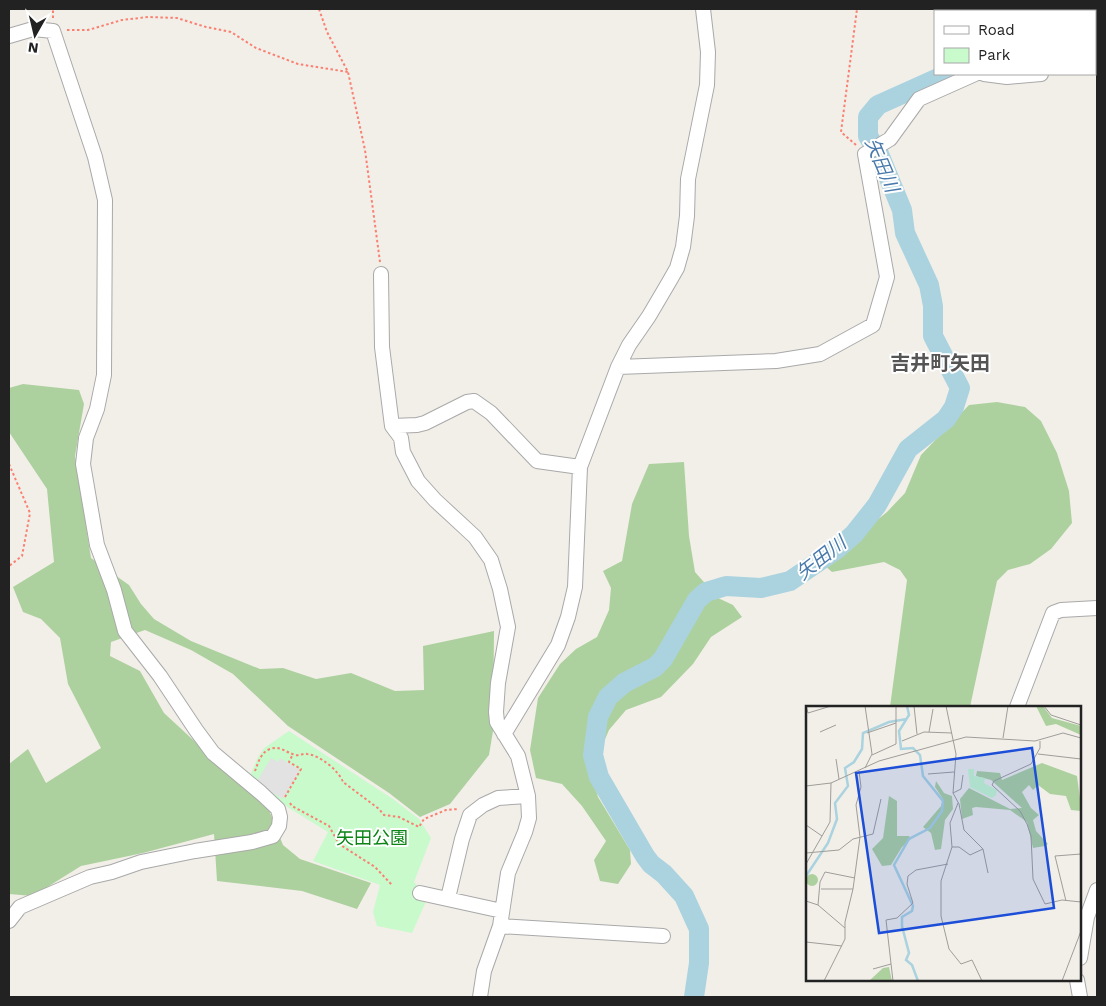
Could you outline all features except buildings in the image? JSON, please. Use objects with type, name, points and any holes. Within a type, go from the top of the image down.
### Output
[{"type":"street","points":[[504,734],[558,645],[568,617],[575,587],[580,467],[618,367],[629,345],[677,268],[683,247],[687,216],[688,179],[707,85],[708,52],[702,9]]},
{"type":"street","points":[[9,36],[33,29],[53,31],[92,147],[105,200],[104,375],[97,409],[86,438],[83,464],[97,545],[114,590],[126,630],[213,753],[278,809],[280,817],[279,826],[273,836],[252,842],[141,862],[90,877],[20,908],[9,921]]},
{"type":"street","points":[[618,367],[776,362],[820,354],[873,325],[887,277],[865,154],[890,139],[919,99],[973,75]]},
{"type":"street","points":[[992,75],[1007,77],[1030,75]]},
{"type":"street","points":[[381,274],[382,347],[392,426],[401,438],[402,452],[418,481],[435,500],[475,537],[491,560],[500,589],[508,627],[496,703],[497,722],[518,756],[528,796],[529,818],[508,872],[500,926],[484,971],[480,997]]},
{"type":"street","points":[[392,426],[425,423],[467,402],[474,402],[491,413],[537,461],[580,467]]},
{"type":"street","points":[[1017,706],[1052,612],[1097,608]]},
{"type":"street","points":[[448,898],[462,839],[470,815],[482,805],[498,798],[528,796]]},
{"type":"street","points":[[1081,952],[1087,917],[1097,890]]},
{"type":"street","points":[[420,893],[502,911]]},
{"type":"street","points":[[500,926],[663,936]]},
{"type":"street","points":[[1077,981],[1080,997]]},
{"type":"path","points":[[319,9],[348,72],[365,150],[381,274]]},
{"type":"path","points":[[857,9],[841,132],[865,154]]},
{"type":"path","points":[[53,31],[88,30],[122,20],[148,17],[176,18],[231,32],[256,48],[298,64],[348,72]]},
{"type":"path","points":[[9,464],[30,513],[22,556],[9,566]]},
{"type":"path","points":[[250,783],[258,761],[268,749],[279,748],[297,755],[307,753],[330,765],[343,782],[379,809],[384,815],[399,817],[418,827],[424,819],[446,810],[455,809],[473,812]]},
{"type":"path","points":[[293,754],[289,762],[301,769],[285,797],[292,806],[329,826],[339,844],[375,867],[392,885]]},
{"type":"green space","points":[[23,384],[79,390],[84,404],[75,456],[91,558],[129,585],[141,604],[154,619],[191,641],[260,669],[283,668],[316,679],[351,673],[395,691],[424,690],[423,646],[494,631],[493,731],[489,755],[450,804],[420,817],[389,793],[288,726],[233,674],[191,650],[145,630],[111,642],[110,656],[140,671],[164,713],[269,810],[283,845],[300,859],[371,883],[357,909],[302,891],[217,881],[214,834],[143,853],[81,866],[33,896],[9,894],[9,764],[28,749],[46,783],[101,748],[68,684],[60,638],[41,619],[23,612],[13,587],[54,562],[47,489],[9,432],[9,388]]},
{"type":"green space","points":[[997,402],[1025,407],[1041,421],[1057,453],[1069,491],[1072,523],[1051,549],[1030,564],[1008,570],[997,581],[970,706],[890,706],[907,580],[900,570],[884,562],[832,572],[823,564],[825,551],[838,537],[866,529],[887,512],[905,493],[921,455],[969,405]]},
{"type":"green space","points":[[684,462],[689,536],[695,572],[718,598],[733,605],[742,617],[711,637],[693,664],[661,697],[626,710],[609,730],[591,772],[598,797],[630,850],[631,864],[618,884],[600,881],[594,860],[606,841],[582,806],[562,784],[536,778],[530,750],[538,698],[560,664],[576,649],[597,637],[609,610],[611,588],[603,571],[622,561],[632,504],[649,464]]},
{"type":"green space","name":"矢田公園","points":[[289,731],[393,799],[419,819],[431,838],[414,882],[428,897],[412,933],[377,926],[373,912],[380,885],[313,861],[328,832],[289,808],[249,778],[264,748]]},
{"type":"shaded area","points":[[271,758],[278,762],[280,758],[300,770],[283,799],[256,783]]},
{"type":"waterway","name":"矢田川","points":[[694,997],[699,963],[699,929],[684,896],[645,856],[599,777],[593,755],[598,717],[608,697],[624,683],[655,667],[663,659],[697,600],[706,592],[726,586],[761,588],[790,581],[837,549],[854,534],[877,505],[908,449],[946,419],[954,407],[960,388],[933,336],[933,306],[929,285],[905,233],[902,210],[879,154],[868,136],[868,117],[878,105],[945,75]]},
{"type":"district","name":"吉井町矢田","points":[[940,363]]}]
